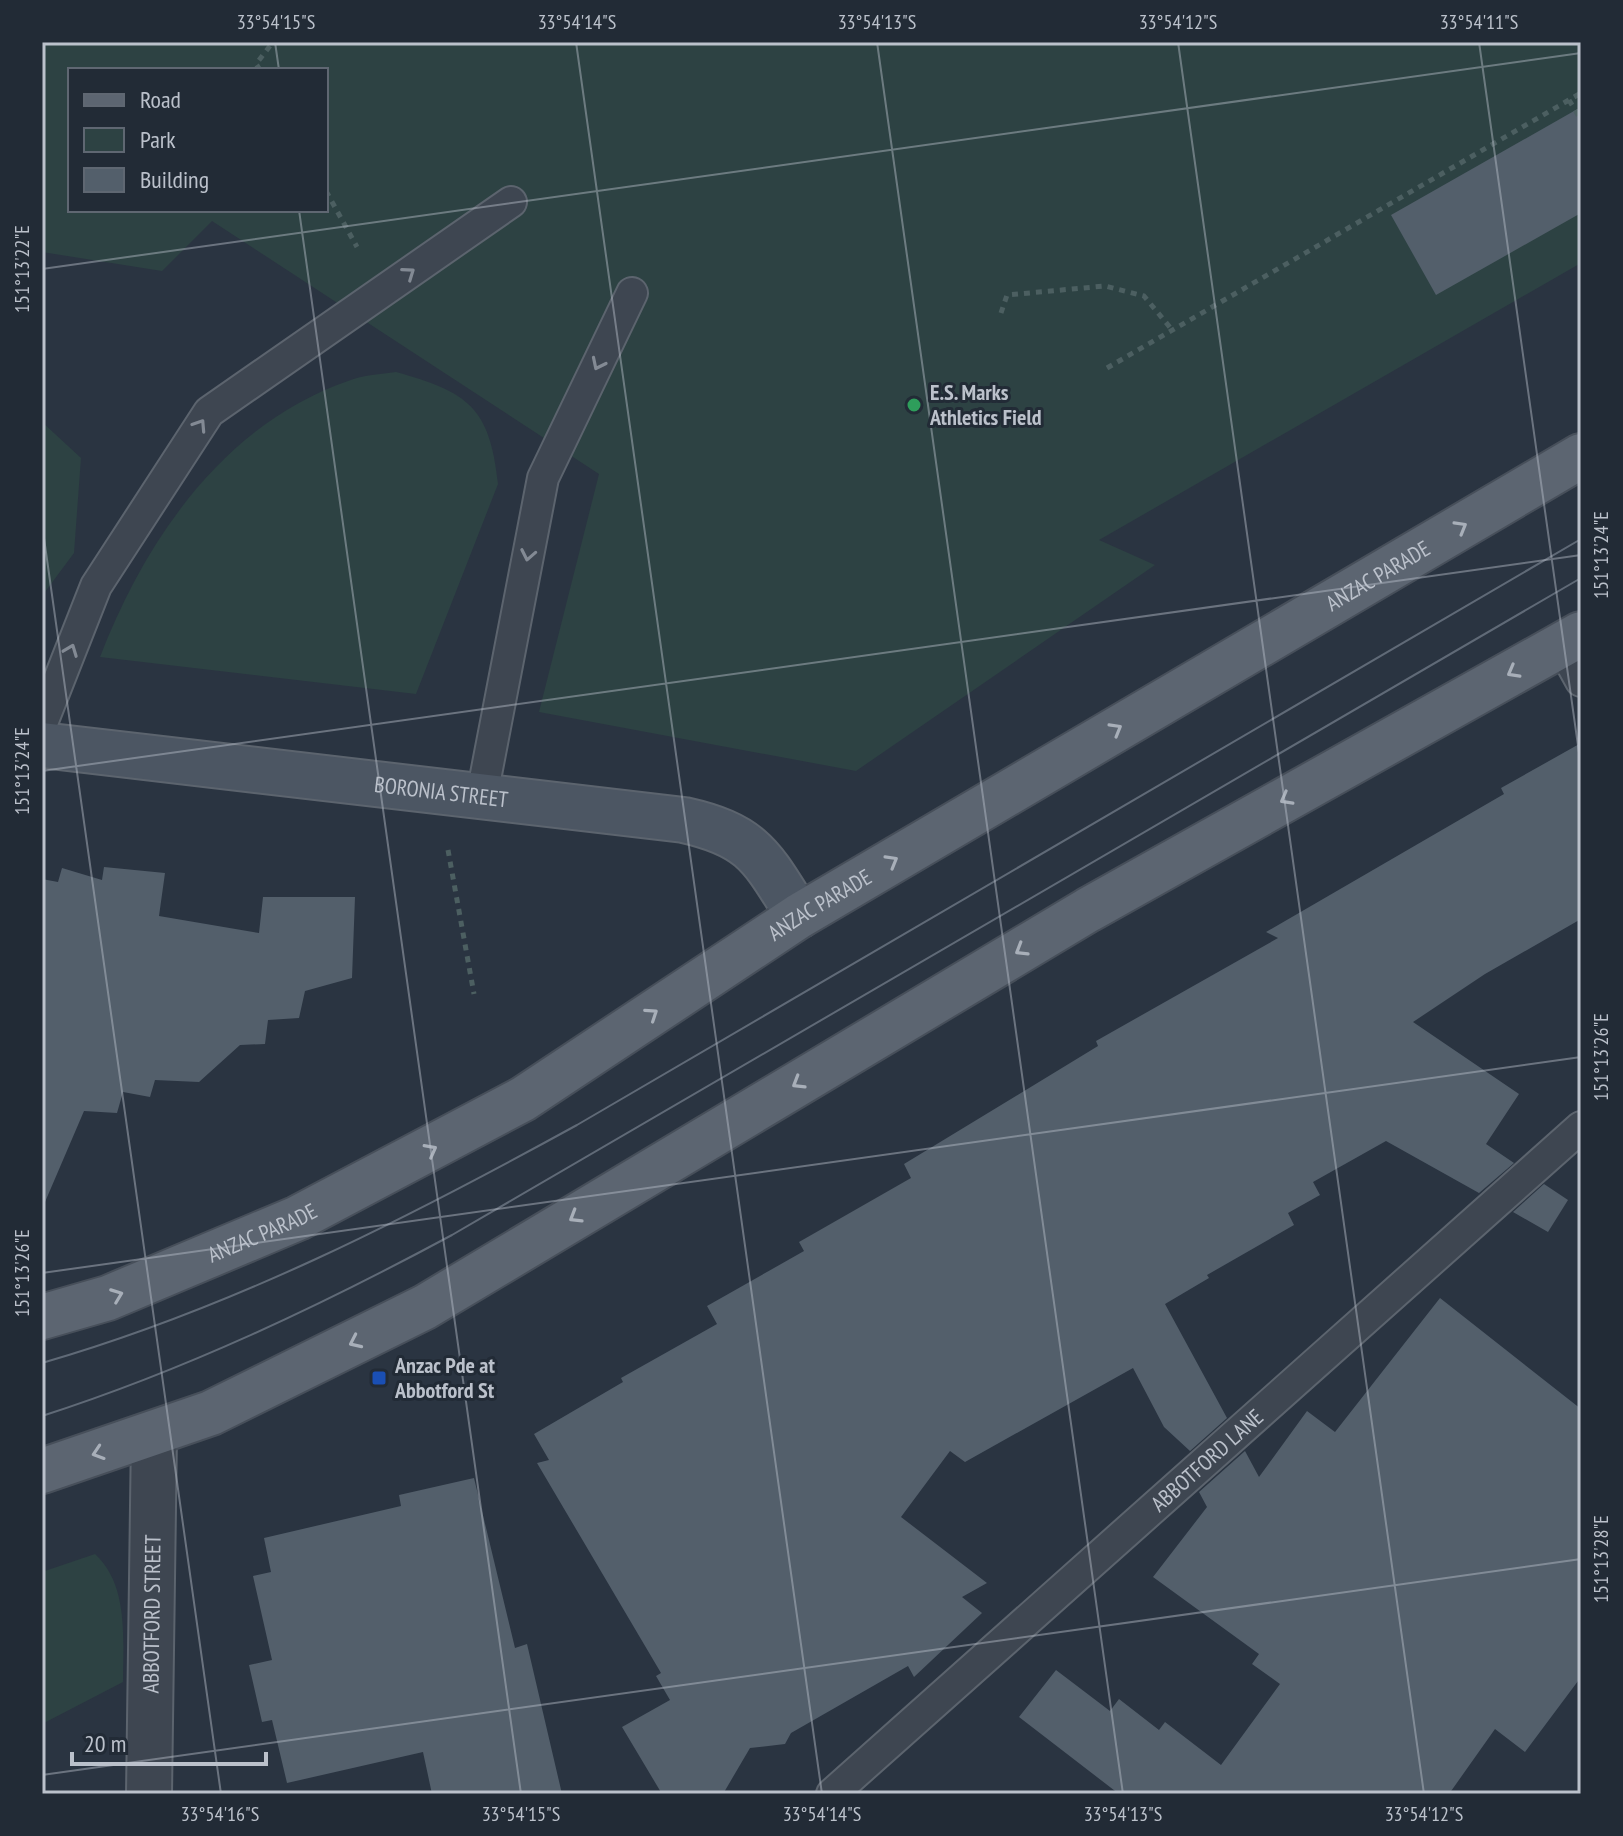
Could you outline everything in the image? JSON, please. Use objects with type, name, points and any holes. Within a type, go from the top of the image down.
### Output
[{"type":"main road","name":"ANZAC PARADE","points":[[42,1317],[108,1298],[200,1262],[388,1173],[523,1099],[799,916],[1581,456]]},
{"type":"main road","points":[[42,1471],[211,1413],[425,1307],[1088,910],[1574,653]]},
{"type":"street","name":"BORONIA STREET","points":[[42,745],[482,795],[713,827],[741,838],[762,859],[799,916]]},
{"type":"street","name":"ABBOTFORD STREET","points":[[149,1794],[154,1435]]},
{"type":"lane","points":[[42,723],[96,586],[209,412],[511,202]]},
{"type":"lane","points":[[482,795],[543,478],[632,293]]},
{"type":"lane","name":"ABBOTFORD LANE","points":[[832,1794],[1581,1127]]},
{"type":"path","points":[[259,68],[256,64],[273,42]]},
{"type":"path","points":[[1107,368],[1581,93]]},
{"type":"path","points":[[1569,100],[1581,120]]},
{"type":"path","points":[[328,195],[359,250]]},
{"type":"path","points":[[1001,313],[1007,295],[1105,286],[1144,296],[1173,331]]},
{"type":"path","points":[[448,850],[474,994]]},
{"type":"green space","name":"E.S. Marks Athletics Field","points":[[42,42],[1581,42],[1581,263],[1099,540],[1155,565],[856,771],[539,712],[599,474],[212,221],[162,271],[42,252]]},
{"type":"green space","points":[[396,372],[441,387],[471,406],[489,436],[498,484],[416,694],[100,657],[140,571],[194,491],[227,456],[263,426],[304,400],[354,379]]},
{"type":"green space","points":[[42,422],[81,458],[74,553],[42,596]]},
{"type":"green space","points":[[95,1554],[114,1581],[119,1597],[123,1682],[42,1724],[42,1572]]},
{"type":"building","points":[[1581,107],[1581,213],[1436,295],[1391,215]]},
{"type":"building","points":[[1581,743],[1581,919],[1485,974],[1413,1022],[1519,1094],[1486,1144],[1514,1163],[1479,1193],[1386,1141],[1313,1182],[1320,1195],[1288,1213],[1294,1225],[1207,1275],[1209,1278],[1165,1304],[1227,1418],[1190,1451],[1164,1427],[1133,1368],[965,1462],[950,1451],[901,1517],[987,1583],[962,1597],[982,1613],[914,1677],[908,1666],[791,1733],[785,1744],[750,1748],[723,1794],[662,1794],[622,1727],[670,1700],[656,1676],[661,1673],[537,1463],[549,1460],[534,1434],[623,1382],[621,1378],[717,1324],[707,1306],[804,1251],[799,1242],[911,1178],[904,1164],[1098,1046],[1096,1041],[1278,938],[1266,932],[1504,794],[1501,788]]},
{"type":"building","points":[[104,867],[165,873],[159,916],[259,933],[263,897],[355,897],[352,978],[305,991],[299,1018],[268,1020],[265,1044],[240,1045],[199,1082],[155,1080],[150,1097],[123,1092],[117,1113],[84,1111],[42,1209],[42,879],[58,882],[62,868],[102,880]]},
{"type":"building","points":[[1544,1184],[1568,1200],[1548,1232],[1513,1212]]},
{"type":"building","points":[[1440,1298],[1581,1409],[1581,1677],[1525,1752],[1495,1729],[1449,1794],[1119,1794],[1019,1717],[1056,1670],[1110,1711],[1119,1699],[1159,1730],[1165,1722],[1221,1765],[1280,1684],[1252,1664],[1259,1654],[1153,1577],[1207,1507],[1199,1492],[1245,1451],[1259,1477],[1307,1411],[1335,1432]]},
{"type":"building","points":[[474,1478],[515,1648],[527,1644],[562,1794],[432,1794],[423,1752],[287,1783],[272,1720],[262,1722],[249,1665],[272,1660],[253,1576],[271,1572],[264,1538],[401,1506],[399,1495]]},
{"type":"tram line","points":[[42,1363],[112,1341],[249,1289],[447,1195],[577,1125],[1581,539]]},
{"type":"tram line","points":[[42,1416],[148,1378],[251,1335],[452,1235],[1581,578]]},
{"type":"place","name":"E.S. Marks Athletics Field","points":[[914,405]]},
{"type":"place","name":"Anzac Pde at Abbotford St","points":[[379,1378]]}]
